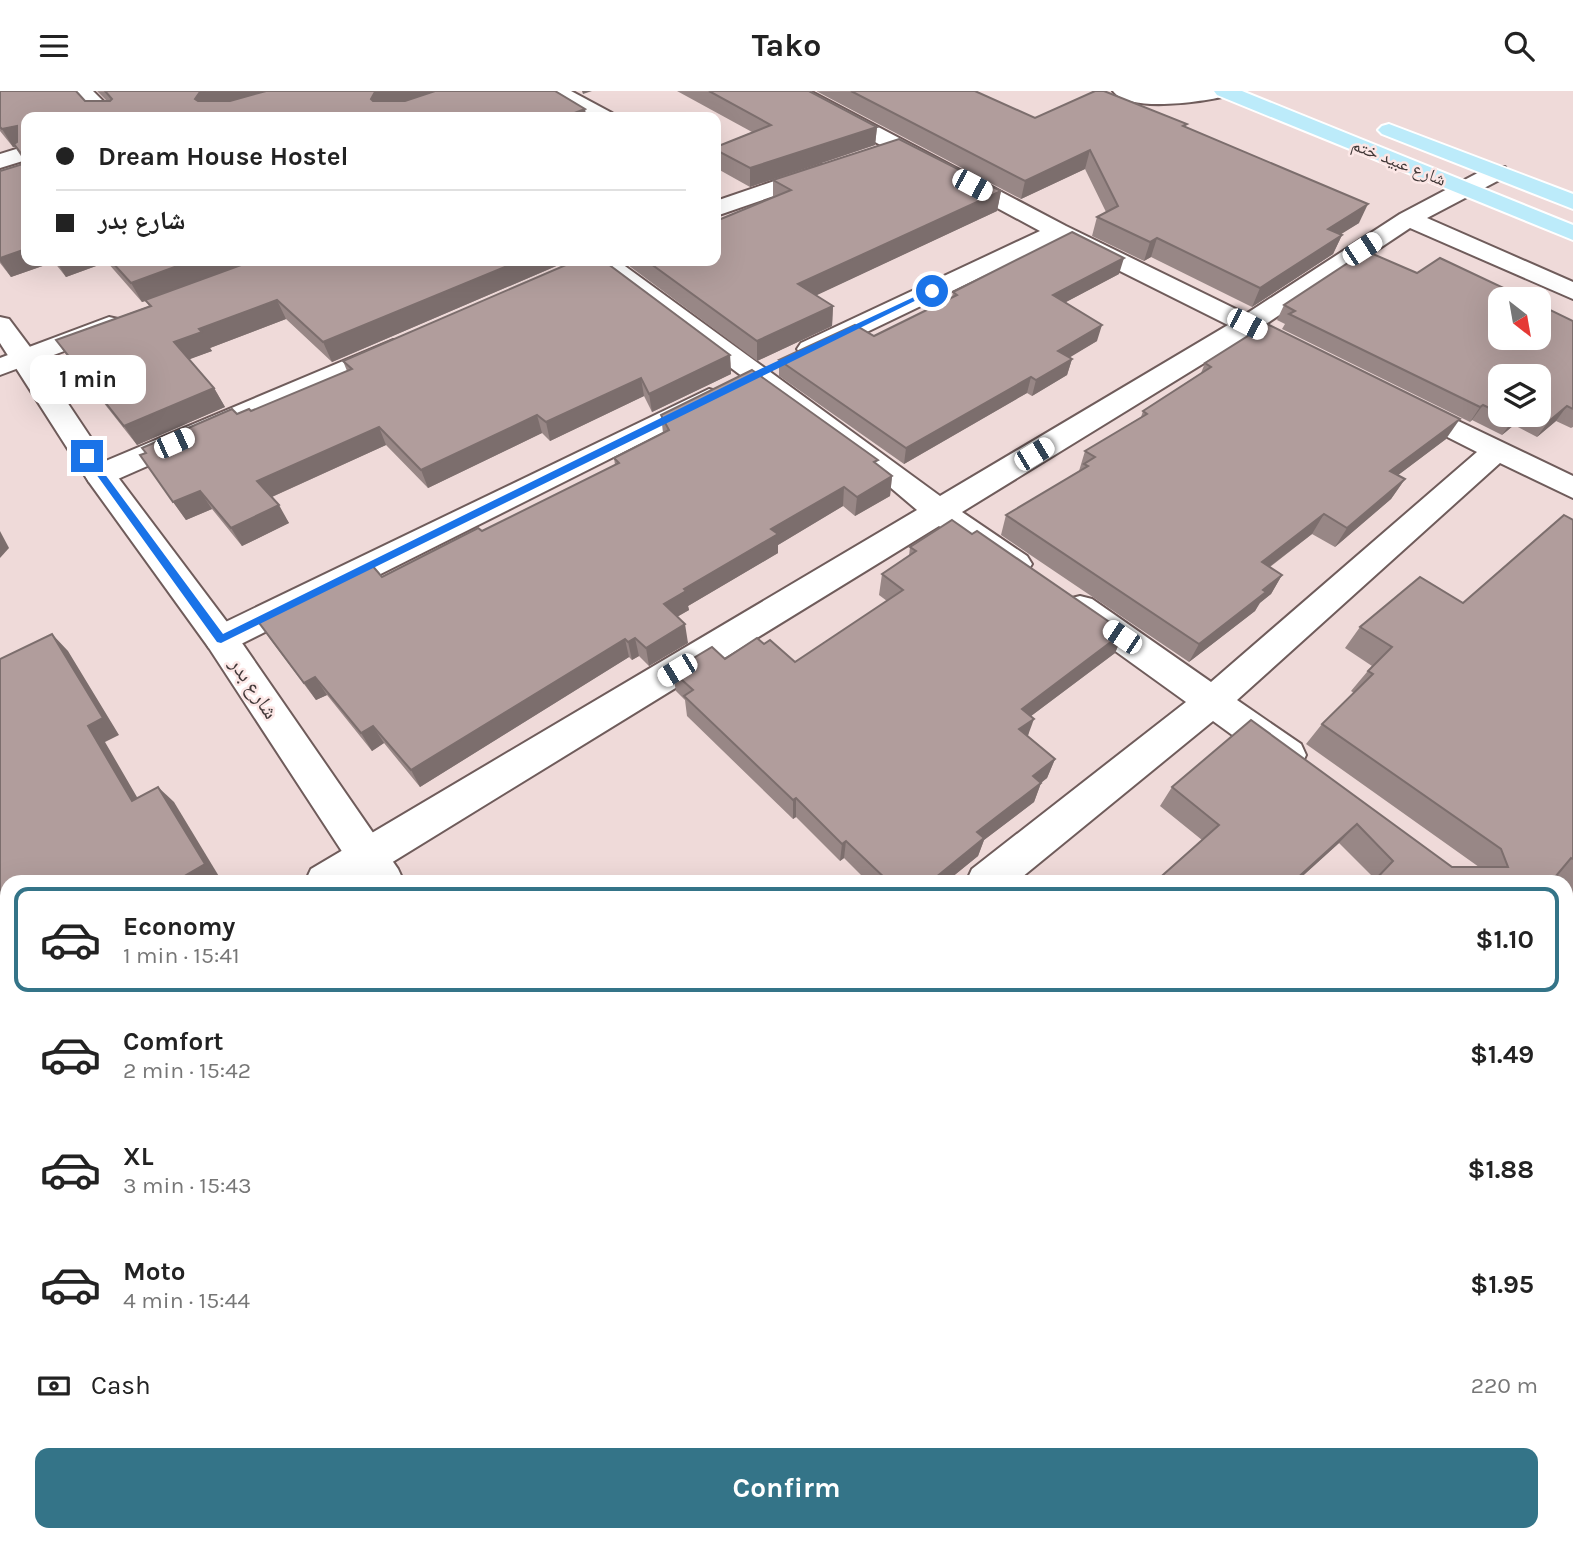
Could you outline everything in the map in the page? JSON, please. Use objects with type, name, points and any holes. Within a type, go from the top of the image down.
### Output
[{"type":"main road","name":"شارع عبيد ختم","points":[[1224,91],[1573,233]]},
{"type":"main road","name":"شارع عبيد ختم","points":[[1366,121],[1573,202]]},
{"type":"street","points":[[81,91],[104,112]]},
{"type":"street","points":[[556,91],[596,112]]},
{"type":"street","points":[[795,91],[1058,231],[1282,342]]},
{"type":"street","points":[[1123,91],[1136,95],[1182,99],[1224,91]]},
{"type":"street","points":[[875,155],[900,147]]},
{"type":"street","points":[[0,161],[21,155]]},
{"type":"street","points":[[721,207],[838,167]]},
{"type":"street","points":[[352,875],[376,869],[939,511],[1247,324],[1408,219],[1497,172]]},
{"type":"street","points":[[721,187],[739,199]]},
{"type":"street","points":[[1408,219],[1573,291]]},
{"type":"street","points":[[221,639],[755,375],[1058,231]]},
{"type":"street","points":[[597,266],[895,475],[939,511],[1214,700],[1313,772]]},
{"type":"street","points":[[12,362],[136,316]]},
{"type":"street","name":"شارع بدر","points":[[0,325],[12,362],[100,475],[221,639],[376,869]]},
{"type":"street","points":[[100,475],[417,338]]},
{"type":"street","points":[[1390,396],[1573,488]]},
{"type":"street","points":[[995,875],[1214,700],[1497,450]]},
{"type":"building","points":[[0,91],[76,91],[85,101],[110,101],[112,99],[105,91],[205,91],[200,92],[195,99],[230,101],[266,91],[380,91],[375,92],[371,99],[373,101],[405,101],[435,91],[555,91],[585,109],[577,112],[21,112],[21,153],[14,144],[17,142],[17,126],[2,129]]},
{"type":"building","points":[[709,91],[809,91],[877,127],[750,168],[721,153],[721,145],[771,125]]},
{"type":"building","points":[[851,91],[975,91],[1035,118],[1095,91],[1104,91],[1187,124],[1183,126],[1368,204],[1328,229],[1342,235],[1260,288],[1157,238],[1150,242],[1097,217],[1118,206],[1090,150],[1025,181]]},
{"type":"building","points":[[899,139],[1001,191],[798,284],[833,306],[757,341],[654,266],[721,266],[721,219],[791,190],[773,180]]},
{"type":"building","points":[[21,165],[21,251],[0,258],[0,171]]},
{"type":"building","points":[[1072,232],[1124,258],[1053,295],[1102,325],[1058,351],[1072,359],[1036,380],[1031,377],[906,448],[779,360],[855,325],[874,336],[957,295],[953,292]]},
{"type":"building","points":[[1366,251],[1417,273],[1440,258],[1502,287],[1488,287],[1488,350],[1551,350],[1551,310],[1573,321],[1573,409],[1567,406],[1551,419],[1551,364],[1488,364],[1488,407],[1483,405],[1480,407],[1289,314],[1295,311],[1284,305]]},
{"type":"building","points":[[116,266],[177,266],[131,283]]},
{"type":"building","points":[[238,266],[507,266],[323,342],[277,300],[199,329],[202,332],[174,342],[214,388],[124,426],[56,340],[151,306],[145,300]]},
{"type":"building","points":[[563,266],[611,266],[730,355],[649,394],[641,378],[546,422],[537,415],[421,470],[379,427],[257,481],[279,505],[231,528],[200,491],[173,502],[140,455],[146,453],[142,448],[232,409],[237,414],[249,409],[251,411],[352,369],[343,361]]},
{"type":"building","points":[[1267,324],[1460,419],[1390,471],[1405,479],[1347,528],[1324,514],[1262,562],[1282,575],[1263,590],[1266,592],[1199,644],[1006,515],[1088,466],[1084,464],[1095,457],[1085,451],[1147,414],[1143,411],[1211,367],[1205,363]]},
{"type":"building","points":[[752,370],[878,460],[874,462],[892,476],[857,497],[844,487],[771,529],[778,534],[684,589],[686,591],[664,604],[685,624],[646,648],[635,638],[628,642],[625,639],[411,770],[373,726],[361,733],[315,677],[304,683],[257,620],[371,564],[382,577],[478,528],[482,531],[619,463],[614,458],[669,430],[661,415]]},
{"type":"building","points":[[1564,515],[1573,520],[1573,859],[1571,858],[1557,875],[1380,875],[1393,861],[1357,824],[1301,875],[1163,875],[1219,825],[1172,787],[1251,720],[1452,867],[1508,867],[1501,849],[1322,724],[1373,674],[1368,671],[1392,647],[1360,627],[1420,577],[1463,603]]},
{"type":"building","points":[[952,520],[972,534],[977,531],[1124,632],[1022,709],[1034,719],[1019,729],[1055,759],[1033,776],[1041,783],[977,832],[984,838],[939,875],[882,875],[846,841],[842,844],[796,798],[793,800],[684,696],[693,690],[672,671],[712,647],[725,659],[757,638],[764,644],[770,640],[795,662],[903,590],[882,574],[916,551],[910,547]]},
{"type":"building","points":[[52,634],[103,718],[88,726],[132,801],[158,787],[205,864],[186,875],[0,875],[0,659]]},
{"type":"route","points":[[87,456],[221,639],[755,375],[932,291]]}]
